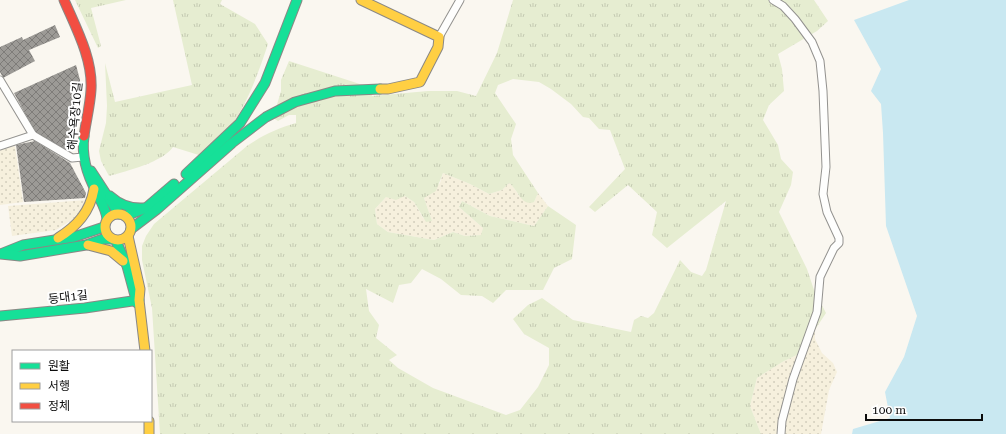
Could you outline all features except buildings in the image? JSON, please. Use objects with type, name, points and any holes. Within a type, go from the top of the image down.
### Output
[{"type":"street","name":"해수욕장10길","points":[[64,0],[82,41],[90,70],[91,90],[83,141],[83,157],[88,176],[98,189]]},
{"type":"street","points":[[1,254],[22,245],[78,237],[90,233],[106,223],[114,214],[122,215],[137,213],[148,207],[193,168],[240,123],[265,82],[297,0]]},
{"type":"street","points":[[361,0],[439,37]]},
{"type":"street","points":[[1,254],[20,256],[86,245],[103,239],[123,240],[129,232],[266,117],[295,102],[335,91],[388,89],[420,82],[438,47],[439,37],[460,0]]},
{"type":"street","points":[[773,0],[783,6],[795,19],[812,42],[820,61],[826,167],[823,194],[827,212],[840,238],[839,244],[834,248],[820,277],[817,312],[793,379],[782,421],[781,434]]},
{"type":"street","points":[[0,80],[33,135],[72,158],[83,157]]},
{"type":"street","points":[[0,146],[33,135]]},
{"type":"street","points":[[98,189],[120,204],[129,208],[138,209],[148,207]]},
{"type":"street","points":[[98,189],[130,223],[129,232],[140,289],[138,303]]},
{"type":"street","points":[[98,189],[106,212],[106,234],[113,240],[127,266],[138,303],[145,350]]},
{"type":"street","points":[[52,241],[69,231],[80,221],[89,208],[98,189]]},
{"type":"street","points":[[86,245],[106,248],[113,252],[127,266]]},
{"type":"street","name":"등대1길","points":[[0,316],[138,303]]},
{"type":"street","points":[[149,422],[149,434]]},
{"type":"shaded area","points":[[15,146],[23,202],[0,205],[0,150]]},
{"type":"shaded area","points":[[443,173],[470,184],[489,194],[502,190],[509,183],[513,186],[519,196],[534,202],[538,193],[548,206],[534,226],[490,216],[462,201],[459,207],[483,228],[482,235],[465,236],[453,232],[434,240],[388,232],[377,224],[375,209],[386,197],[405,196],[414,202],[423,218],[432,221],[424,198],[440,183]]},
{"type":"shaded area","points":[[86,200],[78,216],[56,230],[12,236],[8,206]]},
{"type":"shaded area","points":[[815,330],[815,339],[822,353],[833,363],[837,372],[829,390],[821,434],[761,434],[750,406],[757,378],[784,361],[799,354]]},
{"type":"green space","points":[[75,0],[126,0],[91,8],[101,46],[98,48]]},
{"type":"green space","points":[[173,0],[222,0],[220,4],[255,24],[268,44],[260,68],[239,114],[220,141],[202,156],[173,147],[161,157],[153,161],[135,169],[109,176],[101,161],[99,151],[106,123],[107,106],[105,63],[115,102],[192,85]]},
{"type":"green space","points":[[513,0],[814,0],[828,21],[817,31],[778,54],[782,69],[784,91],[769,105],[763,120],[778,145],[781,159],[793,172],[791,185],[779,212],[807,269],[814,290],[826,313],[799,354],[784,361],[757,378],[750,406],[761,434],[160,434],[152,308],[142,260],[142,246],[146,236],[154,224],[247,146],[271,132],[296,123],[296,115],[289,115],[278,121],[275,119],[273,113],[281,91],[281,80],[289,61],[369,87],[372,96],[428,91],[457,91],[476,96],[497,53]],"holes":[[[513,79],[539,82],[571,104],[583,117],[589,118],[599,129],[610,130],[625,169],[589,207],[595,212],[628,185],[657,212],[652,235],[667,248],[726,201],[706,270],[702,276],[691,272],[680,260],[654,313],[648,318],[641,316],[634,320],[631,332],[573,320],[542,298],[528,305],[513,319],[524,334],[549,348],[549,365],[538,387],[520,410],[506,415],[433,388],[398,368],[389,360],[397,355],[376,338],[379,325],[369,311],[366,289],[393,303],[399,285],[411,283],[422,269],[441,279],[461,295],[482,296],[493,303],[506,290],[543,290],[554,268],[572,259],[576,225],[548,206],[534,226],[490,216],[462,201],[459,207],[483,228],[481,235],[465,236],[453,232],[434,240],[388,232],[377,224],[375,209],[386,197],[396,200],[405,196],[414,202],[426,222],[432,221],[424,198],[436,191],[443,173],[470,184],[489,194],[502,190],[509,183],[523,200],[530,203],[534,202],[538,193],[513,155],[511,139],[516,124],[495,93],[498,85]]]},
{"type":"water","points":[[909,0],[1006,0],[1006,434],[852,434],[853,429],[890,418],[885,392],[904,357],[917,316],[886,226],[881,104],[871,91],[881,69],[854,20]]},
{"type":"traffic: fast","points":[[186,174],[240,123],[265,83],[297,0]]},
{"type":"traffic: fast","points":[[131,229],[156,210],[232,143],[266,117],[295,102],[335,91],[380,89]]},
{"type":"traffic: fast","points":[[84,136],[84,159],[90,179],[107,219]]},
{"type":"traffic: fast","points":[[91,171],[119,214]]},
{"type":"traffic: fast","points":[[125,216],[146,208],[174,184]]},
{"type":"traffic: fast","points":[[110,196],[126,206],[144,208]]},
{"type":"traffic: fast","points":[[3,253],[23,245],[74,237],[104,227]]},
{"type":"traffic: fast","points":[[0,254],[20,256],[86,245],[103,239],[111,239]]},
{"type":"traffic: fast","points":[[116,241],[127,266],[137,303]]},
{"type":"traffic: fast","points":[[0,316],[85,308],[139,300]]},
{"type":"traffic: slow","points":[[361,0],[439,37],[438,47],[420,82],[388,89],[380,89]]},
{"type":"traffic: slow","points":[[58,238],[71,229],[82,218],[89,205],[94,189]]},
{"type":"traffic: slow","points":[[118,214],[127,218],[131,227],[127,236],[118,240],[109,236],[105,227],[109,218],[118,214]]},
{"type":"traffic: slow","points":[[128,236],[140,289],[139,300],[145,350]]},
{"type":"traffic: slow","points":[[88,245],[111,251],[123,261]]},
{"type":"traffic: slow","points":[[149,422],[149,434]]},
{"type":"traffic: jam","points":[[64,0],[83,44],[91,78],[90,102],[84,136]]}]
